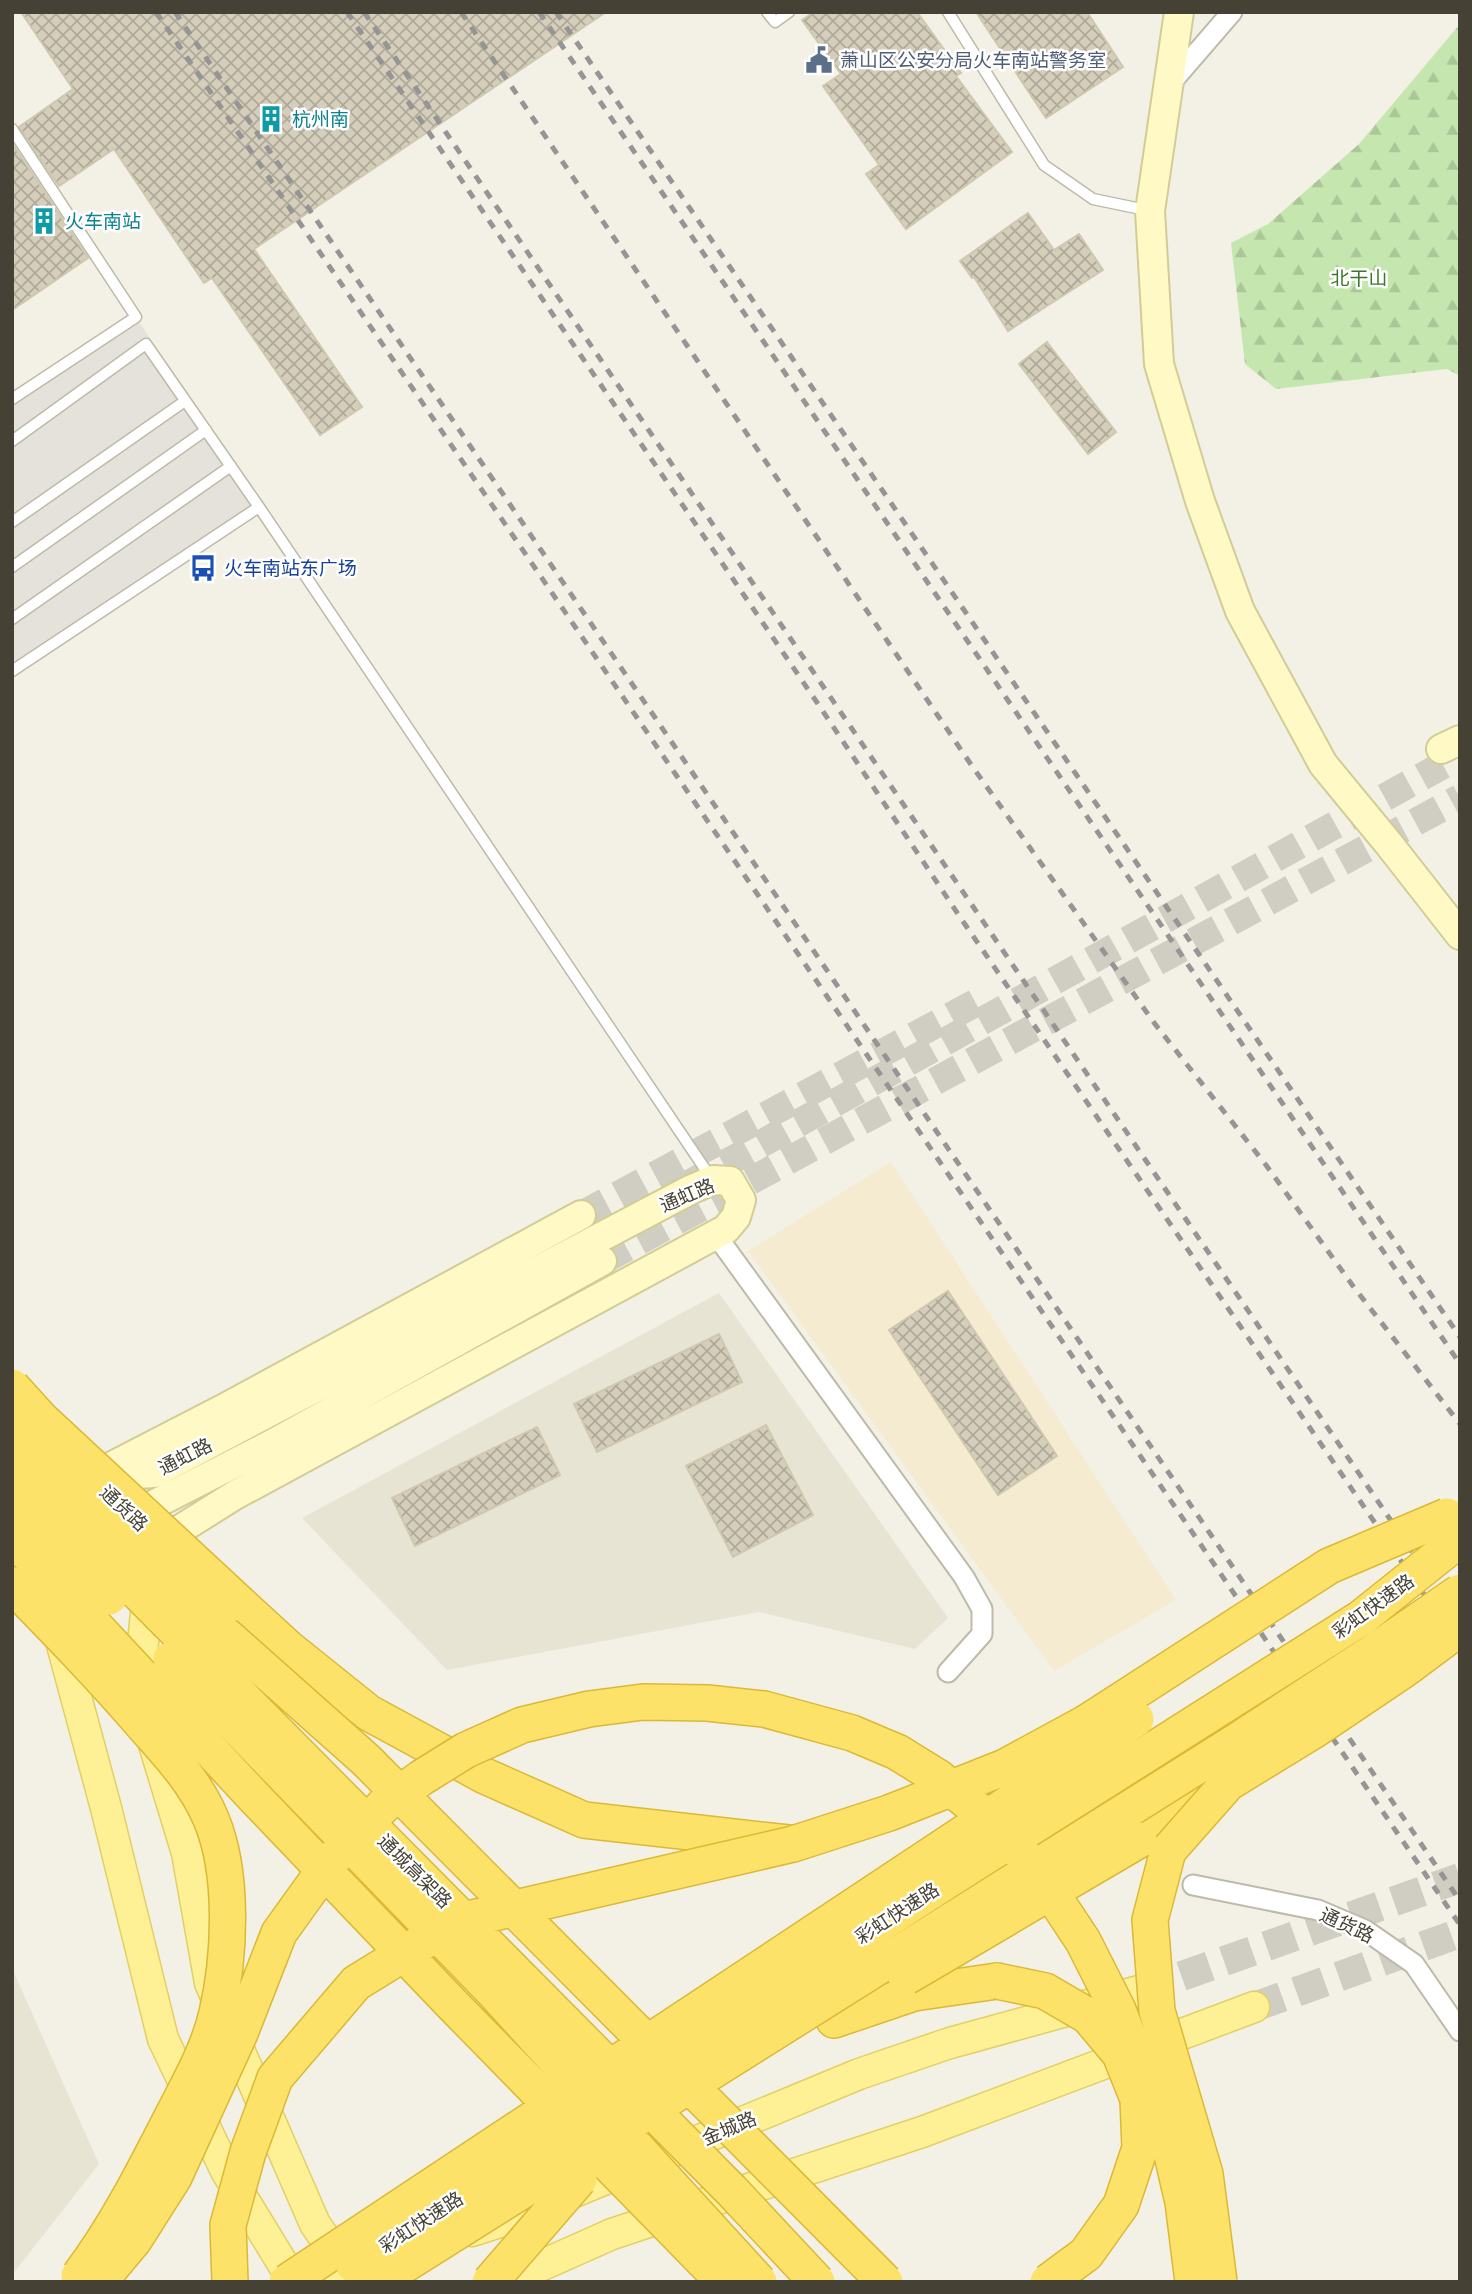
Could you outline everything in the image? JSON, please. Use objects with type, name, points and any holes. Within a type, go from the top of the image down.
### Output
[{"type":"highway","points":[[12,1387],[51,1428],[288,1648],[369,1713],[485,1776],[584,1820],[793,1844]]},
{"type":"highway","points":[[12,1426],[150,1533],[172,1583],[222,1632],[366,1760],[885,2282]]},
{"type":"highway","name":"通城高架路","points":[[12,1459],[75,1529],[723,2181],[817,2282]]},
{"type":"highway","name":"通城高架路","points":[[12,1501],[492,1990],[759,2282]]},
{"type":"highway","points":[[230,2282],[228,2225],[248,2152],[275,2078],[356,1983],[456,1922],[793,1844],[889,1813],[1005,1767],[1086,1723],[1329,1566],[1455,1521]]},
{"type":"highway","points":[[287,2282],[946,1843],[1455,1521]]},
{"type":"highway","name":"彩虹快速路","points":[[348,2280],[948,1880],[1362,1618],[1455,1521]]},
{"type":"highway","points":[[12,1537],[292,1837],[715,2276]]},
{"type":"highway","points":[[16,1572],[92,1666],[186,1774],[211,1820],[221,1858],[228,1910],[224,1969],[216,2015],[201,2059],[147,2166],[117,2219],[75,2282]]},
{"type":"highway","points":[[172,1583],[288,1648]]},
{"type":"highway","name":"彩虹快速路","points":[[348,2280],[1226,1748],[1460,1592]]},
{"type":"highway","points":[[424,2282],[579,2179],[834,2020],[1139,1840],[1316,1729],[1460,1628]]},
{"type":"highway","points":[[99,2282],[134,2241],[174,2177],[240,2033],[279,1933],[330,1862],[384,1805],[466,1749],[522,1725],[589,1709],[643,1702],[707,1703],[764,1709],[852,1732],[897,1752],[939,1778],[1002,1830],[1040,1876],[1083,1941],[1118,2010],[1169,2142],[1183,2202],[1193,2282]]},
{"type":"highway","points":[[1219,2282],[1205,2174],[1157,2011],[1150,1920],[1168,1851],[1228,1783]]},
{"type":"highway","points":[[834,2020],[914,1993],[997,1981],[1045,1991],[1088,2016],[1120,2054],[1138,2099],[1140,2148],[1121,2205],[1086,2254],[1048,2282]]},
{"type":"highway","points":[[489,2282],[579,2179]]},
{"type":"main road","points":[[150,1533],[137,1692],[187,1853],[210,1983],[315,2224],[348,2280]]},
{"type":"main road","points":[[51,1606],[106,1808],[163,2039],[226,2171],[294,2282]]},
{"type":"main road","name":"金城路","points":[[348,2280],[423,2247],[509,2220],[859,2074],[950,2043],[1139,1991]]},
{"type":"main road","points":[[504,2282],[612,2234],[922,2132],[1254,2007]]},
{"type":"street","points":[[1179,12],[1150,211],[1159,364],[1200,501],[1240,611],[1323,764],[1460,936]]},
{"type":"street","points":[[1169,85],[1233,12]]},
{"type":"street","name":"通虹路","points":[[16,1572],[150,1533],[235,1495],[716,1235],[726,1229],[736,1216],[741,1200],[730,1181],[713,1180],[154,1473],[90,1477]]},
{"type":"street","name":"通虹路","points":[[12,1517],[225,1408],[581,1215]]},
{"type":"street","points":[[716,1235],[964,1577],[982,1609],[982,1634],[948,1672]]},
{"type":"street","name":"通虹路","points":[[150,1533],[274,1443],[603,1261]]},
{"type":"street","name":"通货路","points":[[12,1402],[150,1533],[51,1606],[12,1617]]},
{"type":"street","points":[[150,1533],[235,1495]]},
{"type":"street","points":[[16,1572],[40,1586],[51,1606]]},
{"type":"street","name":"通货路","points":[[1193,1885],[1318,1910],[1365,1930],[1414,1964],[1460,2031]]},
{"type":"lane","points":[[767,12],[775,22],[789,12]]},
{"type":"lane","points":[[948,12],[1044,165],[1093,199],[1150,211]]},
{"type":"lane","points":[[12,129],[136,317],[12,399]]},
{"type":"lane","points":[[12,441],[146,344],[713,1180]]},
{"type":"lane","points":[[12,522],[186,401]]},
{"type":"lane","points":[[12,567],[206,430]]},
{"type":"lane","points":[[12,619],[231,466]]},
{"type":"lane","points":[[14,665],[259,507]]},
{"type":"shaded area","points":[[136,317],[259,507],[12,667],[12,397]]},
{"type":"shaded area","points":[[891,1162],[1176,1600],[1054,1671],[748,1251]]},
{"type":"shaded area","points":[[719,1293],[948,1618],[915,1649],[759,1612],[447,1670],[302,1518]]},
{"type":"shaded area","points":[[12,1968],[99,2164],[12,2275]]},
{"type":"green space","name":"北干山","points":[[1460,24],[1460,376],[1447,369],[1276,389],[1245,364],[1231,243],[1268,224],[1359,144]]},
{"type":"building","name":"杭州南","points":[[21,12],[606,12],[254,249],[362,407],[320,435],[212,278],[204,283],[114,149],[59,186],[19,127],[73,89]]},
{"type":"building","points":[[814,12],[917,12],[961,73],[956,76],[1012,152],[906,229],[866,174],[879,165],[823,86],[841,74],[802,20]]},
{"type":"building","points":[[976,12],[1087,12],[1123,67],[1046,118]]},
{"type":"building","points":[[12,143],[88,258],[12,310]]},
{"type":"building","points":[[1028,213],[1054,250],[1079,234],[1103,270],[1008,331],[974,277],[972,278],[960,261]]},
{"type":"building","points":[[1047,342],[1116,432],[1088,454],[1019,364]]},
{"type":"building","points":[[948,1291],[1057,1456],[998,1495],[889,1330]]},
{"type":"building","points":[[719,1334],[742,1382],[597,1452],[574,1404]]},
{"type":"building","points":[[766,1425],[813,1515],[733,1557],[686,1466]]},
{"type":"building","points":[[537,1427],[560,1475],[415,1546],[392,1498]]},
{"type":"tunnel","points":[[687,1185],[1443,765]]},
{"type":"tunnel","points":[[602,1261],[1460,798]]},
{"type":"tunnel","points":[[581,1215],[981,1000]]},
{"type":"tunnel","points":[[1139,1991],[1460,1878]]},
{"type":"tunnel","points":[[1254,2007],[1460,1933]]},
{"type":"railway","points":[[156,12],[1460,1925]]},
{"type":"railway","points":[[175,12],[1460,1901]]},
{"type":"railway","points":[[347,12],[960,917],[1460,1647]]},
{"type":"railway","points":[[364,12],[1460,1622]]},
{"type":"railway","points":[[461,12],[972,766],[1155,1024],[1266,1165],[1353,1286],[1460,1424]]},
{"type":"railway","points":[[539,12],[1460,1364]]},
{"type":"railway","points":[[556,12],[1460,1337]]},
{"type":"place","name":"萧山区公安分局火车南站警务室","points":[[819,60]]},
{"type":"place","name":"杭州南","points":[[271,119]]},
{"type":"place","name":"火车南站","points":[[44,221]]},
{"type":"place","name":"火车南站东广场","points":[[203,568]]}]
